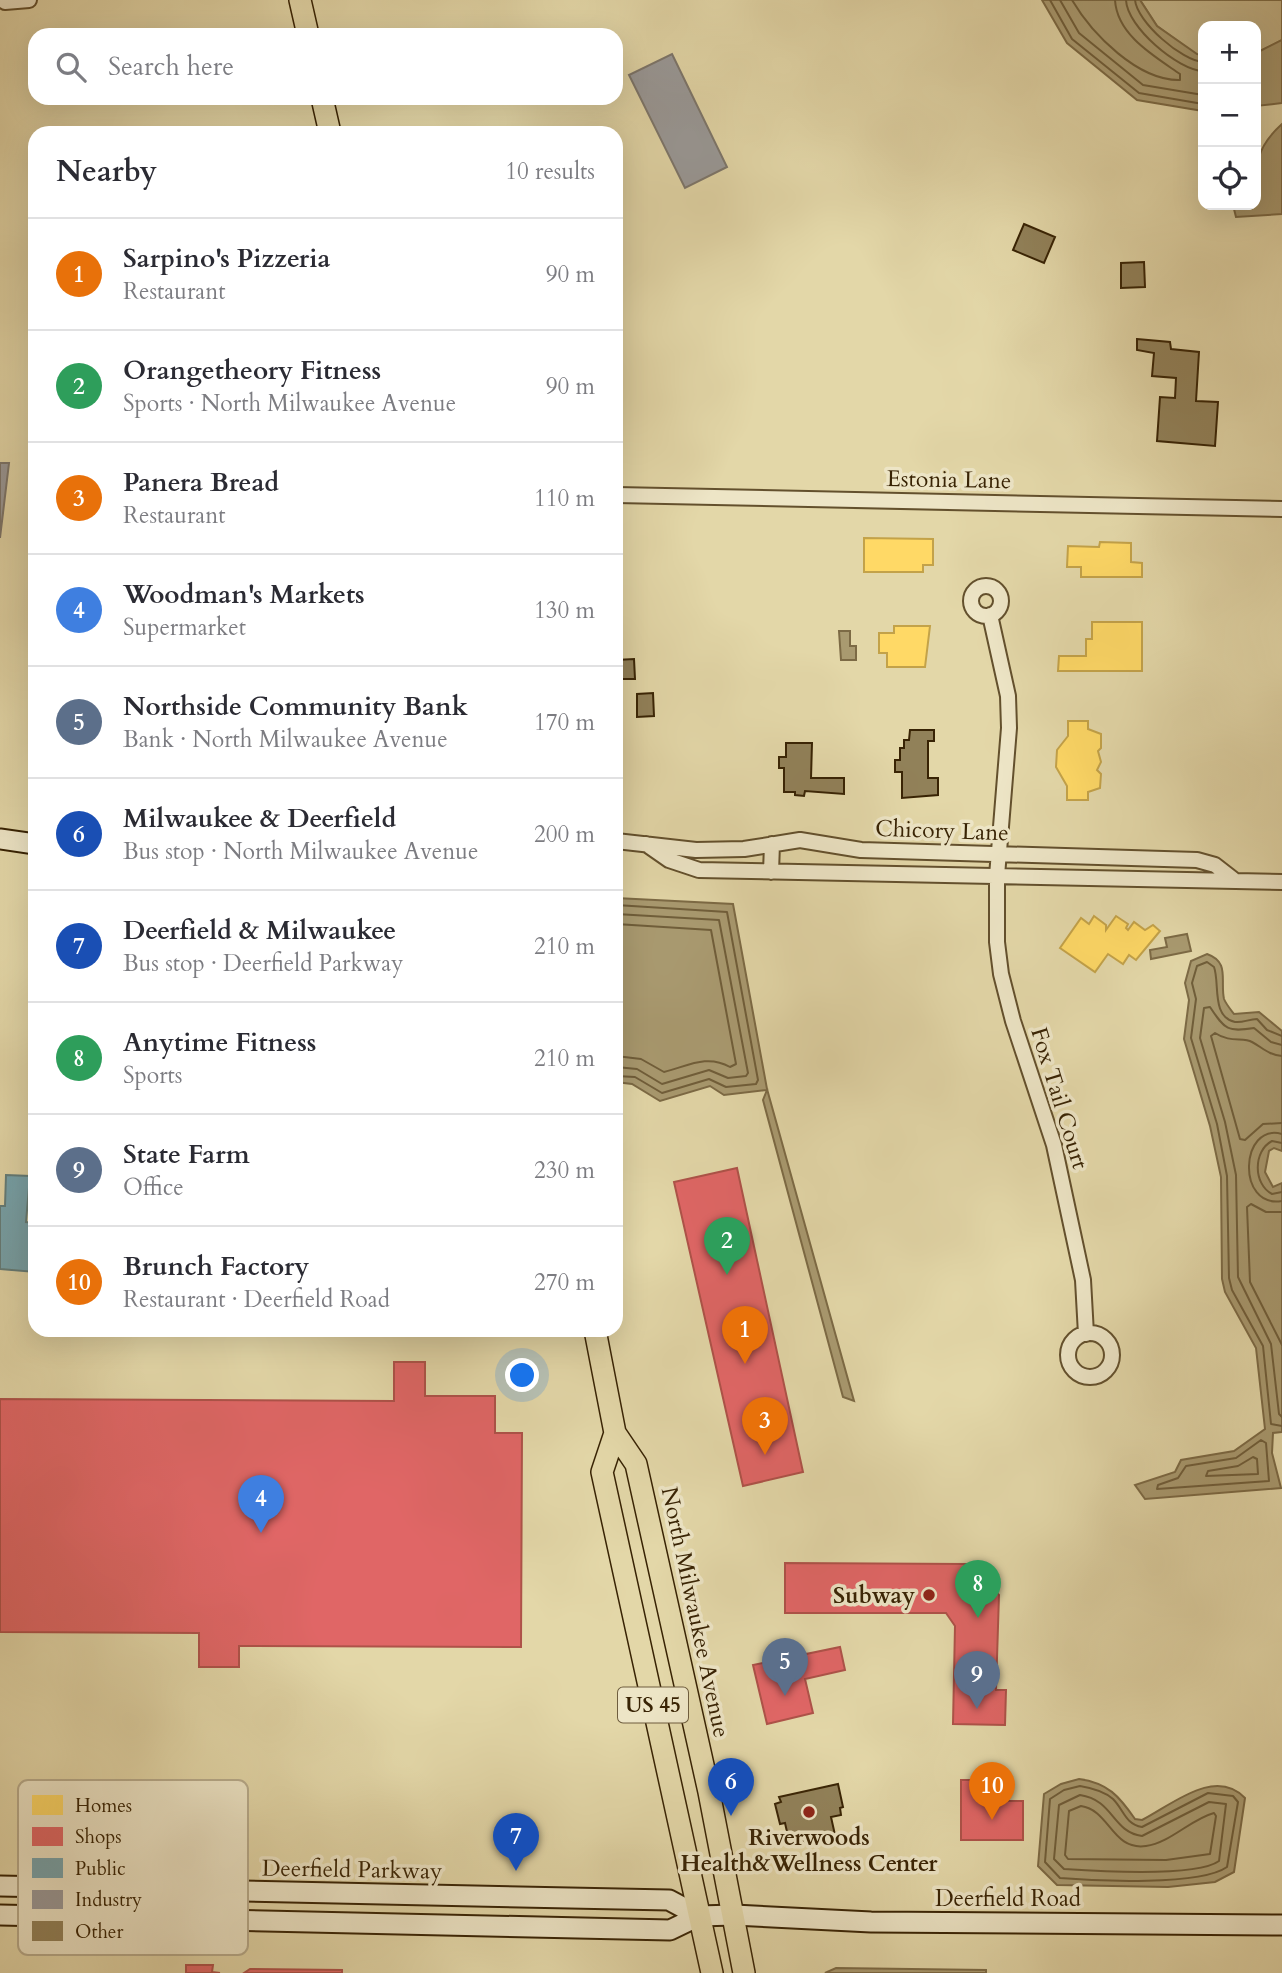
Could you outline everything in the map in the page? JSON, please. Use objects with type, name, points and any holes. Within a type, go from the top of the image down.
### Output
[{"type":"main road","points":[[300,0],[306,28]]},
{"type":"main road","points":[[324,105],[328,126]]},
{"type":"main road","points":[[0,839],[28,843]]},
{"type":"main road","name":"North Milwaukee Avenue","points":[[596,1337],[615,1433],[636,1464],[734,1915],[744,1973]]},
{"type":"main road","name":"North Milwaukee Avenue","points":[[615,1433],[602,1472],[712,1973]]},
{"type":"main road","name":"Deerfield Parkway","points":[[0,1886],[18,1886]]},
{"type":"main road","name":"Deerfield Parkway","points":[[248,1891],[669,1900],[699,1916]]},
{"type":"main road","name":"Deerfield Parkway","points":[[0,1915],[18,1915]]},
{"type":"main road","name":"Deerfield Parkway","points":[[248,1921],[670,1930],[699,1916],[734,1915]]},
{"type":"main road","name":"Deerfield Road","points":[[734,1915],[871,1922],[1282,1924]]},
{"type":"street","points":[[5,2],[29,0]]},
{"type":"street","name":"Estonia Lane","points":[[623,495],[1282,509]]},
{"type":"street","name":"Fox Tail Court","points":[[990,615],[1008,696],[1009,728],[998,876],[997,942],[1001,974],[1013,1021],[1057,1158],[1083,1280],[1086,1334]]},
{"type":"street","name":"Chicory Lane","points":[[623,842],[696,850],[744,849],[800,840],[861,850],[1197,860],[1215,865],[1233,878]]},
{"type":"street","name":"Chicory Lane","points":[[646,844],[686,867],[771,872],[1233,878],[1282,882]]},
{"type":"street","points":[[771,872],[772,844]]},
{"type":"shaded area","points":[[1140,0],[1282,0],[1282,40],[1261,50],[1261,21],[1198,21],[1198,55],[1157,26]]},
{"type":"water","points":[[1042,0],[1140,0],[1157,26],[1198,54],[1198,110],[1137,100],[1067,43]]},
{"type":"water","points":[[1282,40],[1282,103],[1261,105],[1261,50]]},
{"type":"water","points":[[1282,124],[1282,214],[1236,217],[1234,210],[1261,210],[1261,151]]},
{"type":"water","points":[[839,631],[850,631],[850,646],[856,646],[856,660],[841,660]]},
{"type":"water","points":[[623,898],[733,904],[767,1089],[854,1401],[843,1397],[763,1100],[767,1090],[724,1095],[710,1086],[660,1101],[632,1084],[623,1083]]},
{"type":"water","points":[[1187,934],[1191,951],[1151,959],[1150,950],[1167,947],[1165,938]]},
{"type":"water","points":[[1207,954],[1219,962],[1223,972],[1224,999],[1234,1014],[1259,1012],[1282,1031],[1282,1151],[1274,1148],[1269,1151],[1265,1172],[1273,1187],[1282,1183],[1282,1432],[1273,1433],[1272,1453],[1281,1488],[1145,1499],[1135,1485],[1175,1472],[1181,1460],[1234,1451],[1265,1429],[1256,1348],[1225,1292],[1222,1279],[1221,1177],[1210,1126],[1184,1039],[1189,1000],[1185,983],[1191,961]]},
{"type":"water","points":[[1079,1779],[1105,1787],[1118,1797],[1135,1819],[1142,1820],[1194,1791],[1221,1786],[1233,1789],[1245,1798],[1234,1872],[1215,1882],[1168,1887],[1057,1885],[1038,1866],[1044,1794],[1061,1784]]},
{"type":"water","points":[[836,1968],[986,1970],[986,1973],[825,1973]]},
{"type":"building: Homes","points":[[864,538],[933,539],[933,565],[923,565],[923,572],[864,572]]},
{"type":"building: Homes","points":[[1100,542],[1131,543],[1131,562],[1142,563],[1142,577],[1081,577],[1081,567],[1067,567],[1068,546],[1099,547]]},
{"type":"building: Homes","points":[[1092,622],[1142,622],[1142,671],[1058,671],[1059,656],[1086,656],[1086,639],[1092,639]]},
{"type":"building: Homes","points":[[894,626],[930,626],[925,667],[887,667],[887,653],[879,653],[879,633],[894,633]]},
{"type":"building: Homes","points":[[1068,721],[1088,721],[1088,729],[1101,734],[1101,748],[1098,751],[1101,762],[1097,770],[1101,774],[1100,788],[1088,792],[1088,800],[1067,800],[1067,786],[1056,767],[1057,750],[1068,736]]},
{"type":"building: Homes","points":[[1094,916],[1106,925],[1106,930],[1116,916],[1128,924],[1128,930],[1134,922],[1145,930],[1153,925],[1160,931],[1136,960],[1129,955],[1123,964],[1108,954],[1095,972],[1060,948],[1081,918],[1089,924]]},
{"type":"building: Shops","points":[[737,1168],[803,1472],[743,1486],[674,1182]]},
{"type":"building: Shops","points":[[394,1362],[425,1362],[425,1396],[495,1396],[495,1433],[522,1433],[521,1647],[239,1646],[239,1667],[199,1667],[199,1633],[0,1632],[0,1399],[394,1401]]},
{"type":"building: Shops","points":[[785,1563],[967,1564],[999,1595],[996,1690],[1006,1690],[1005,1725],[953,1724],[955,1626],[946,1613],[785,1613]]},
{"type":"building: Shops","points":[[840,1647],[845,1670],[805,1679],[813,1713],[767,1724],[753,1665]]},
{"type":"building: Shops","points":[[961,1780],[1007,1780],[1007,1801],[1023,1801],[1023,1840],[961,1840]]},
{"type":"building: Shops","points":[[186,1965],[213,1965],[212,1972],[220,1973],[186,1973]]},
{"type":"building: Shops","points":[[250,1969],[342,1970],[342,1973],[244,1973]]},
{"type":"building: Public","points":[[6,1175],[28,1176],[28,1271],[0,1269],[0,1206],[5,1206]]},
{"type":"building: Industry","points":[[672,54],[727,167],[685,188],[629,75]]},
{"type":"building: Industry","points":[[0,463],[9,463],[0,538]]},
{"type":"building: Other","points":[[1024,224],[1055,237],[1044,263],[1013,250]]},
{"type":"building: Other","points":[[1144,262],[1145,287],[1121,288],[1121,263]]},
{"type":"building: Other","points":[[1137,339],[1170,342],[1171,349],[1199,352],[1196,401],[1218,402],[1215,446],[1157,441],[1160,397],[1175,398],[1176,378],[1152,376],[1154,353],[1137,350]]},
{"type":"building: Other","points":[[634,659],[635,679],[623,679],[623,660]]},
{"type":"building: Other","points":[[653,693],[654,716],[637,717],[637,694]]},
{"type":"building: Other","points":[[910,730],[934,730],[934,741],[928,741],[928,778],[938,778],[938,795],[902,798],[902,772],[895,772],[895,760],[900,760],[900,748],[904,748],[904,740],[909,740]]},
{"type":"building: Other","points":[[786,743],[812,743],[811,778],[844,778],[844,794],[805,791],[804,796],[795,795],[795,792],[784,792],[784,768],[779,768],[779,757],[786,757]]},
{"type":"building: Other","name":"Riverwoods Health&Wellness Center","points":[[838,1784],[843,1807],[840,1808],[841,1815],[831,1817],[835,1835],[790,1845],[785,1823],[780,1824],[775,1804],[781,1802],[779,1797]]},
{"type":"place","name":"Orangetheory Fitness","points":[[727,1275]]},
{"type":"place","name":"Sarpino's Pizzeria","points":[[745,1364]]},
{"type":"place","name":"Panera Bread","points":[[765,1455]]},
{"type":"place","name":"Woodman's Markets","points":[[261,1533]]},
{"type":"place","name":"Subway","points":[[929,1595]]},
{"type":"place","name":"Anytime Fitness","points":[[978,1618]]},
{"type":"place","name":"Northside Community Bank","points":[[785,1696]]},
{"type":"place","name":"State Farm","points":[[977,1709]]},
{"type":"place","name":"Riverwoods Health&Wellness Center","points":[[809,1812]]},
{"type":"place","name":"Milwaukee & Deerfield","points":[[731,1816]]},
{"type":"place","name":"Brunch Factory","points":[[992,1820]]},
{"type":"place","name":"Deerfield & Milwaukee","points":[[516,1871]]}]
